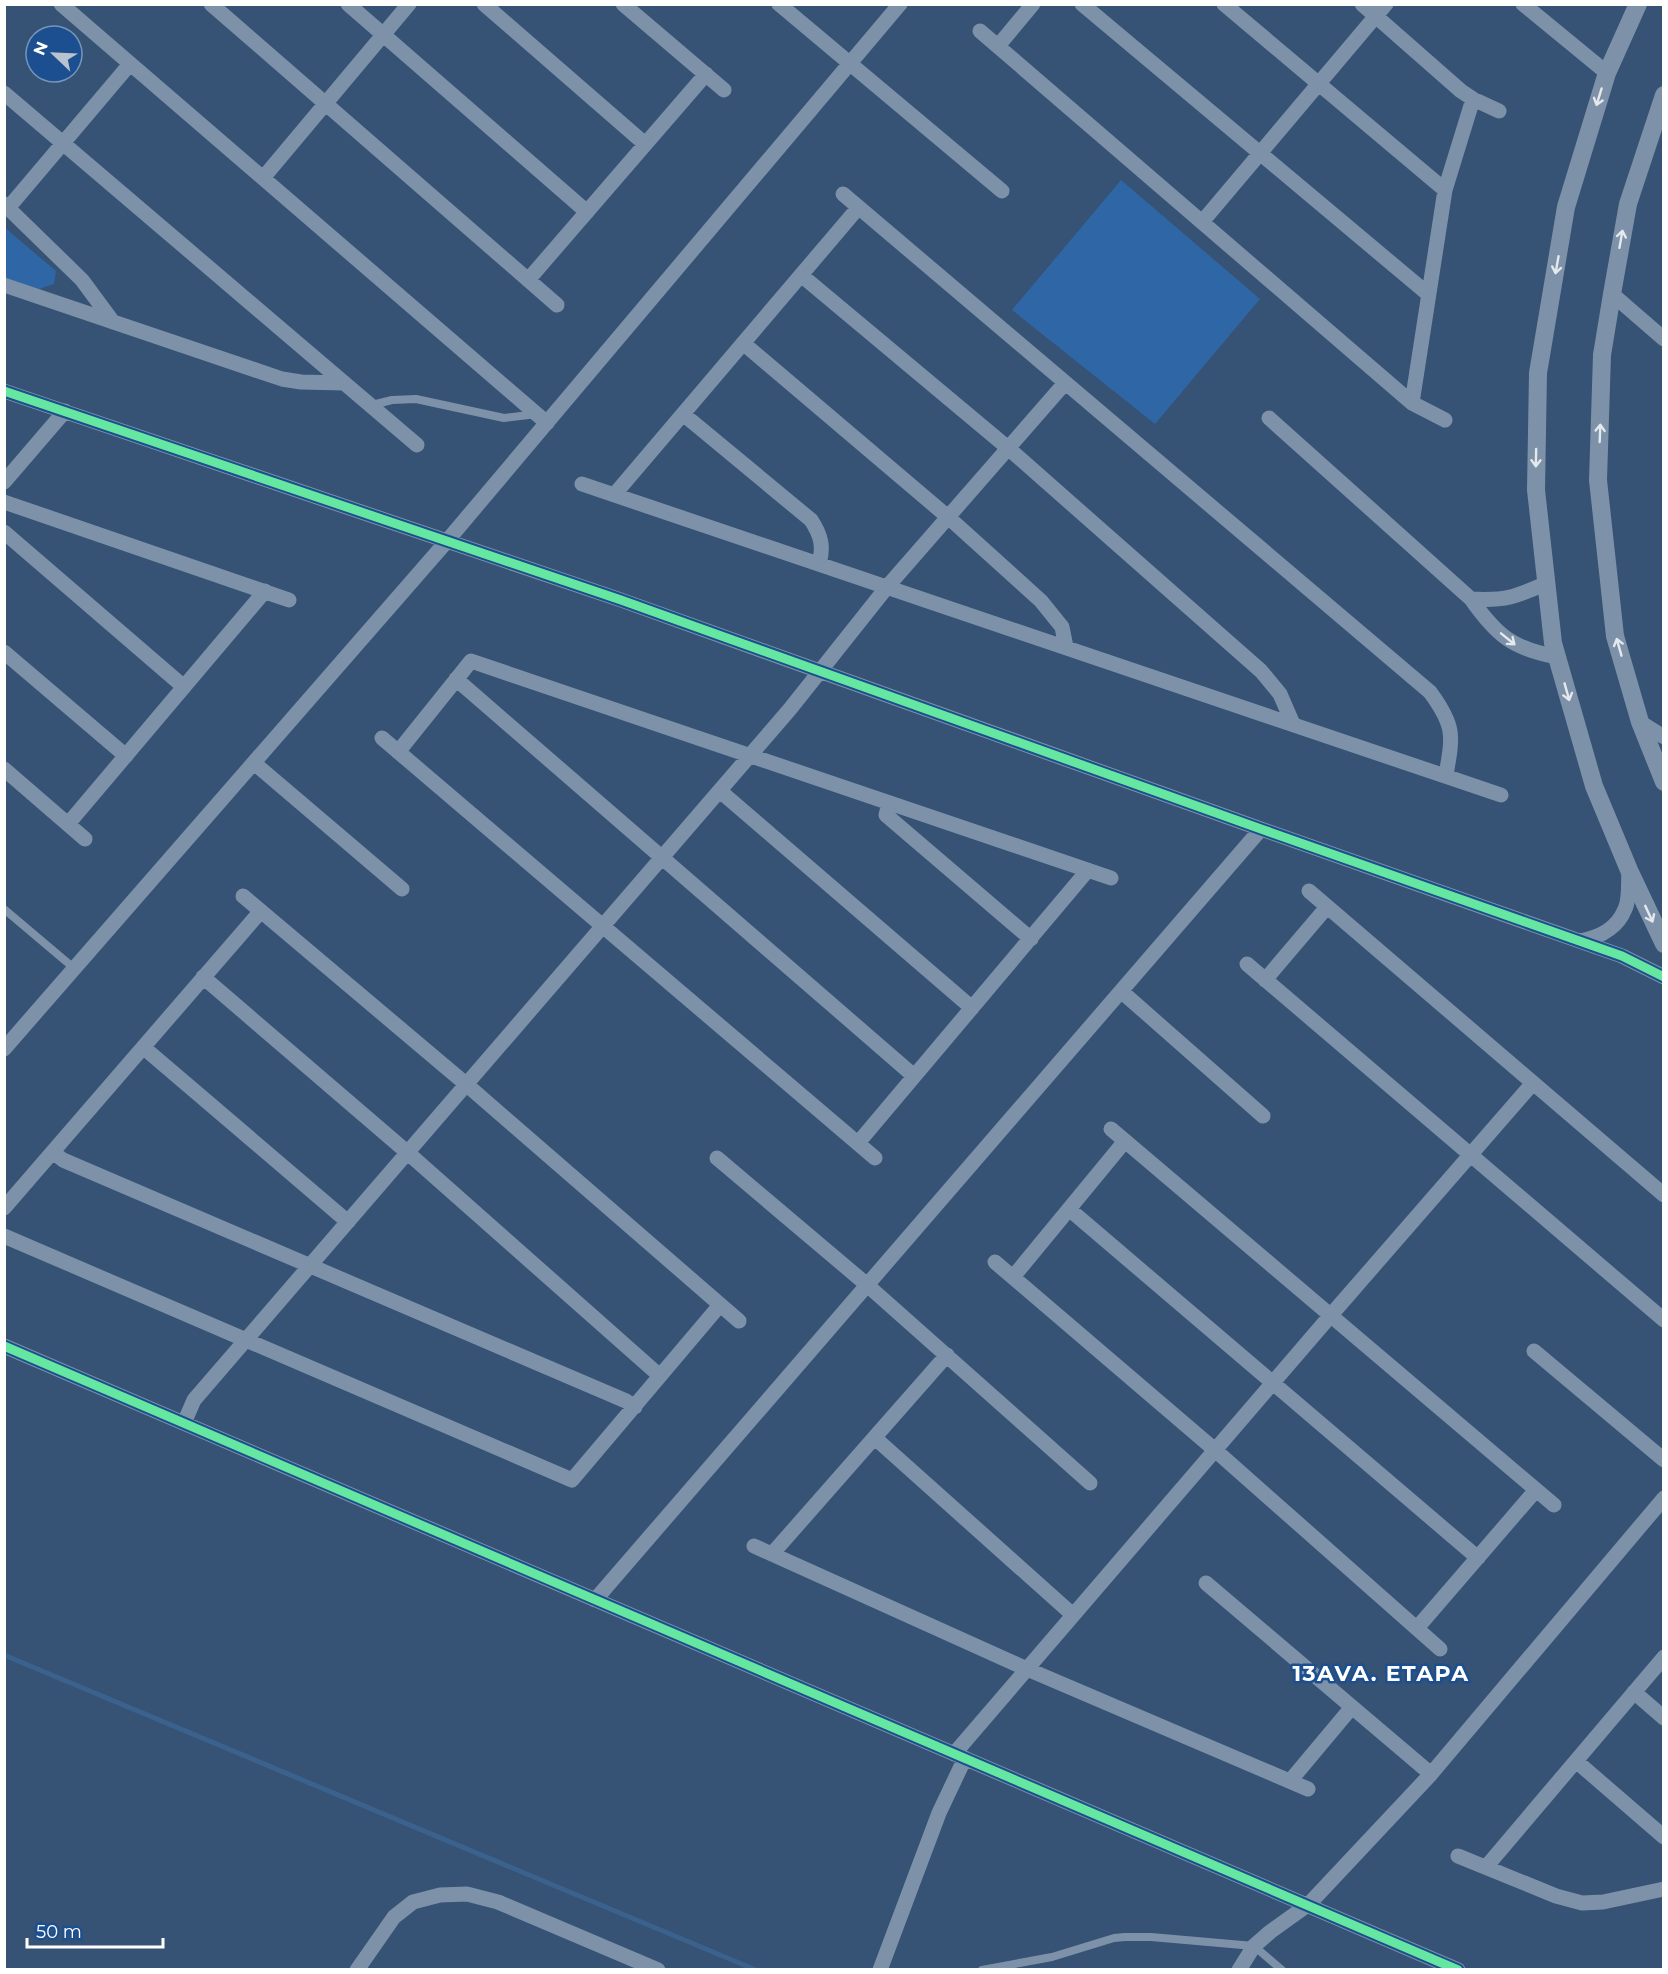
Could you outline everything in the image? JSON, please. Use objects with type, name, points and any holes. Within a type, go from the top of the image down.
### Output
[{"type":"street","points":[[61,4],[542,418]]},
{"type":"street","points":[[211,4],[557,304]]},
{"type":"street","points":[[348,4],[587,212]]},
{"type":"street","points":[[263,178],[410,4]]},
{"type":"street","points":[[484,4],[645,144]]},
{"type":"street","points":[[623,4],[724,90]]},
{"type":"street","points":[[779,4],[1002,190]]},
{"type":"street","points":[[4,1049],[447,541],[542,418],[900,4]]},
{"type":"street","points":[[998,46],[1033,4]]},
{"type":"street","points":[[1083,4],[1428,294]]},
{"type":"street","points":[[1224,4],[1445,190]]},
{"type":"street","points":[[1362,4],[1473,99],[1499,111]]},
{"type":"street","points":[[1202,222],[1386,4]]},
{"type":"street","points":[[1523,4],[1606,73]]},
{"type":"street","points":[[1638,4],[1606,73],[1566,207],[1538,373],[1536,490],[1553,643],[1594,786],[1629,870],[1664,944]]},
{"type":"street","points":[[980,31],[1412,403],[1445,420]]},
{"type":"street","points":[[113,322],[82,280],[7,205],[130,64]]},
{"type":"street","points":[[528,280],[706,74]]},
{"type":"street","points":[[4,93],[417,445]]},
{"type":"street","points":[[1664,95],[1628,204],[1612,294],[1602,355],[1598,480],[1615,636],[1640,722],[1664,782]]},
{"type":"street","points":[[1412,403],[1445,190],[1473,99]]},
{"type":"street","points":[[843,194],[1430,692],[1446,715],[1452,742],[1446,775]]},
{"type":"street","points":[[614,495],[858,208]]},
{"type":"street","points":[[801,275],[1008,448],[1261,671],[1280,694],[1293,724]]},
{"type":"street","points":[[4,285],[282,379],[301,382],[344,382]]},
{"type":"street","points":[[1612,294],[1664,339]]},
{"type":"street","points":[[743,344],[948,517],[1041,601],[1062,627],[1066,647]]},
{"type":"street","points":[[184,1423],[194,1400],[750,756],[887,587],[1065,383]]},
{"type":"street","points":[[4,391],[820,670],[1622,956],[1664,977]]},
{"type":"street","points":[[4,482],[65,411]]},
{"type":"street","points":[[683,414],[811,520],[821,538],[819,564]]},
{"type":"street","points":[[1269,418],[1471,599],[1485,619],[1517,646],[1532,653],[1557,657]]},
{"type":"street","points":[[582,484],[1501,795]]},
{"type":"street","points":[[4,502],[289,600]]},
{"type":"street","points":[[4,532],[184,687]]},
{"type":"street","points":[[1471,599],[1498,601],[1515,597],[1546,583]]},
{"type":"street","points":[[68,824],[265,591]]},
{"type":"street","points":[[4,652],[126,756]]},
{"type":"street","points":[[398,752],[471,661],[1111,878]]},
{"type":"street","points":[[456,679],[914,1076]]},
{"type":"street","points":[[1640,722],[1664,737]]},
{"type":"street","points":[[382,738],[874,1158]]},
{"type":"street","points":[[254,763],[402,889]]},
{"type":"street","points":[[4,769],[85,839]]},
{"type":"street","points":[[720,791],[972,1008]]},
{"type":"street","points":[[889,803],[886,815],[1031,939]]},
{"type":"street","points":[[595,1600],[1261,829]]},
{"type":"street","points":[[858,1143],[1088,870]]},
{"type":"street","points":[[1580,941],[1597,938],[1613,927],[1626,908],[1629,870]]},
{"type":"street","points":[[1309,891],[1664,1195]]},
{"type":"street","points":[[243,896],[467,1085],[739,1321]]},
{"type":"street","points":[[1265,980],[1327,907]]},
{"type":"street","points":[[4,1208],[261,911]]},
{"type":"street","points":[[1247,964],[1664,1320]]},
{"type":"street","points":[[203,977],[408,1153],[660,1376]]},
{"type":"street","points":[[1121,991],[1263,1116]]},
{"type":"street","points":[[143,1047],[348,1222]]},
{"type":"street","points":[[880,1970],[959,1756],[1027,1669],[1073,1615],[1533,1083]]},
{"type":"street","points":[[1111,1129],[1554,1505]]},
{"type":"street","points":[[1013,1277],[1125,1141]]},
{"type":"street","points":[[53,1152],[63,1160],[626,1401],[634,1407]]},
{"type":"street","points":[[717,1158],[867,1284],[1090,1483]]},
{"type":"street","points":[[1069,1209],[1478,1558]]},
{"type":"street","points":[[4,1236],[572,1480],[720,1305]]},
{"type":"street","points":[[995,1262],[1215,1450],[1440,1649]]},
{"type":"street","points":[[4,1346],[1309,1904],[1458,1970]]},
{"type":"street","points":[[1534,1351],[1664,1460]]},
{"type":"street","points":[[772,1554],[947,1355]]},
{"type":"street","points":[[875,1438],[1073,1615]]},
{"type":"street","points":[[1417,1628],[1536,1490]]},
{"type":"street","points":[[1239,1970],[1254,1946],[1309,1904],[1431,1774],[1664,1498]]},
{"type":"street","points":[[754,1546],[1027,1669],[1308,1789]]},
{"type":"street","points":[[1206,1584],[1431,1774]]},
{"type":"street","points":[[1486,1867],[1664,1657]]},
{"type":"street","points":[[1634,1692],[1664,1718]]},
{"type":"street","points":[[1290,1781],[1352,1707]]},
{"type":"street","points":[[1576,1761],[1664,1837]]},
{"type":"street","points":[[1458,1856],[1556,1896],[1582,1903],[1603,1902],[1664,1889]]},
{"type":"street","points":[[357,1970],[394,1917],[412,1902],[440,1894],[467,1894],[498,1902],[658,1970]]},
{"type":"lane","points":[[370,405],[392,400],[416,399],[504,418],[542,418]]},
{"type":"lane","points":[[4,909],[75,969]]},
{"type":"lane","points":[[981,1970],[1052,1956],[1114,1938],[1125,1937],[1151,1937],[1254,1946],[1282,1970]]},
{"type":"shaded area","points":[[1121,180],[1260,299],[1155,424],[1012,310]]},
{"type":"shaded area","points":[[4,227],[56,271],[54,284],[39,289],[5,278]]},
{"type":"waterway","points":[[4,1655],[756,1970]]},
{"type":"cycle path","points":[[4,391],[621,600],[1622,956],[1664,977]]},
{"type":"cycle path","points":[[4,1346],[1458,1970]]},
{"type":"district","name":"13AVA. ETAPA","points":[[1381,1673]]}]
